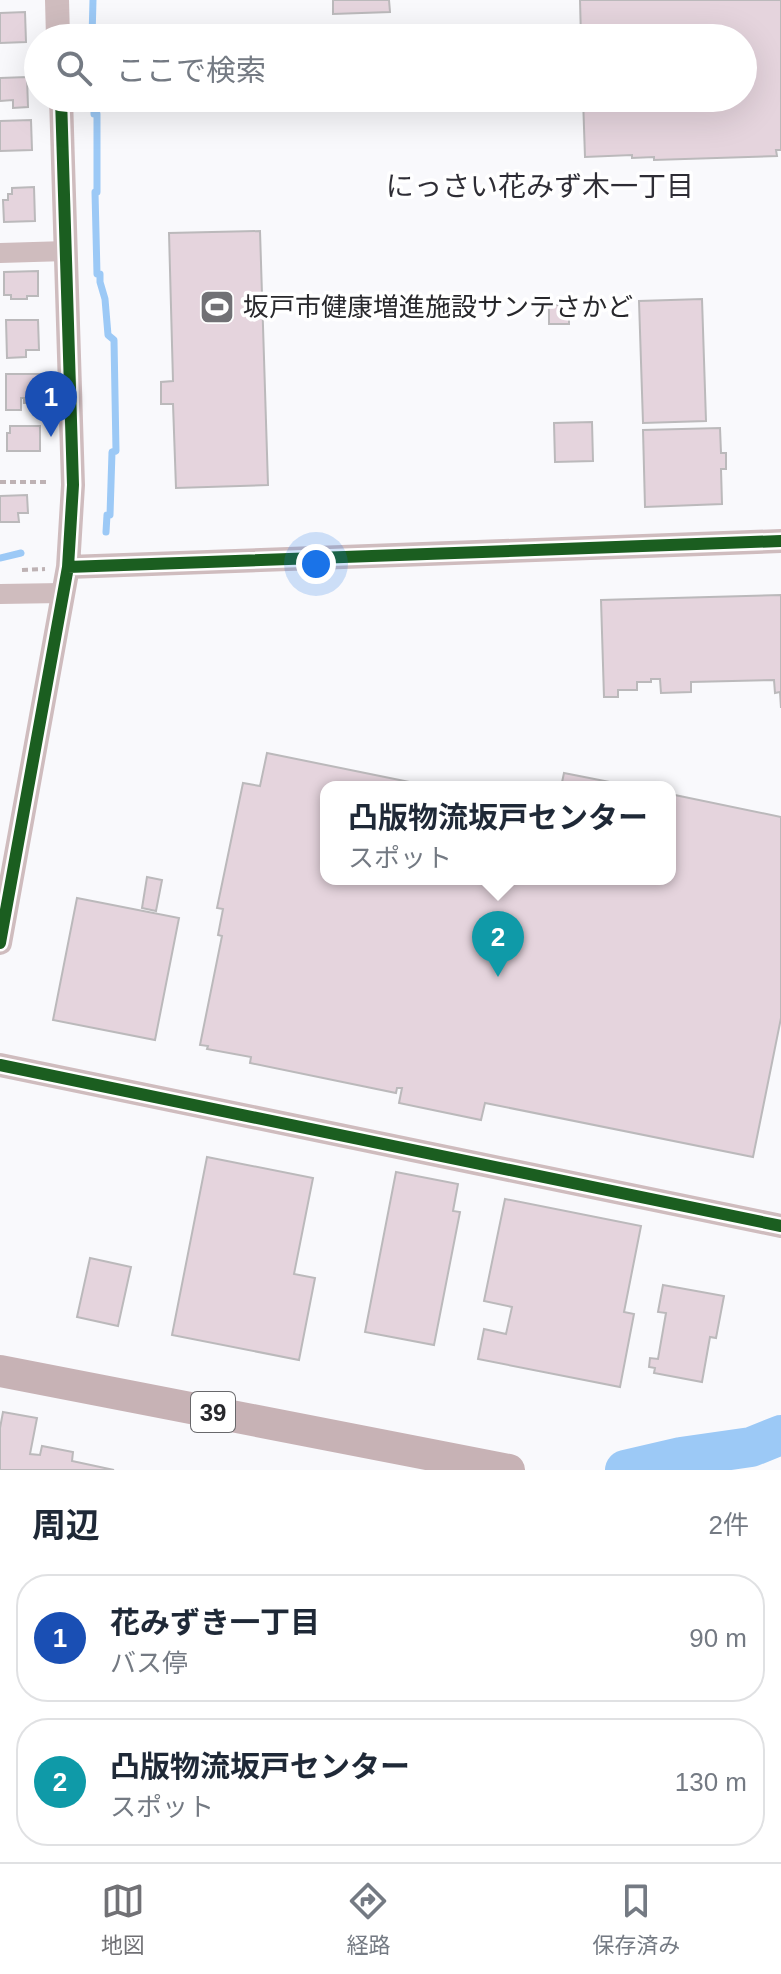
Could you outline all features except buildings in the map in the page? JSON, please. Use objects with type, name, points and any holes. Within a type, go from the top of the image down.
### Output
[{"type":"main road","name":"39","points":[[0,1371],[509,1470]]},
{"type":"street","points":[[57,0],[58,24]]},
{"type":"street","points":[[0,943],[68,567],[73,485],[62,112]]},
{"type":"street","points":[[0,253],[67,251]]},
{"type":"street","points":[[68,567],[781,541]]},
{"type":"street","points":[[0,594],[62,593]]},
{"type":"street","points":[[0,1065],[781,1226]]},
{"type":"path","points":[[0,482],[47,482]]},
{"type":"waterway","points":[[92,24],[93,0]]},
{"type":"waterway","points":[[94,112],[97,114],[97,274],[100,274],[105,299],[108,335],[114,340],[116,451],[112,452],[110,515],[107,515],[106,532]]},
{"type":"waterway","points":[[0,558],[21,553]]},
{"type":"waterway","points":[[625,1470],[681,1457],[751,1447],[781,1435]]},
{"type":"cycle path","points":[[0,943],[68,567],[73,485],[61,112]]},
{"type":"cycle path","points":[[68,567],[781,541]]},
{"type":"cycle path","points":[[0,1065],[781,1226]]},
{"type":"place","name":"坂戸市健康増進施設サンテさかど","points":[[217,307]]},
{"type":"place","name":"花みずき一丁目","points":[[51,437]]},
{"type":"place","name":"凸版物流坂戸センター","points":[[498,977]]},
{"type":"district","name":"にっさい花みず木一丁目","points":[[540,186]]}]
